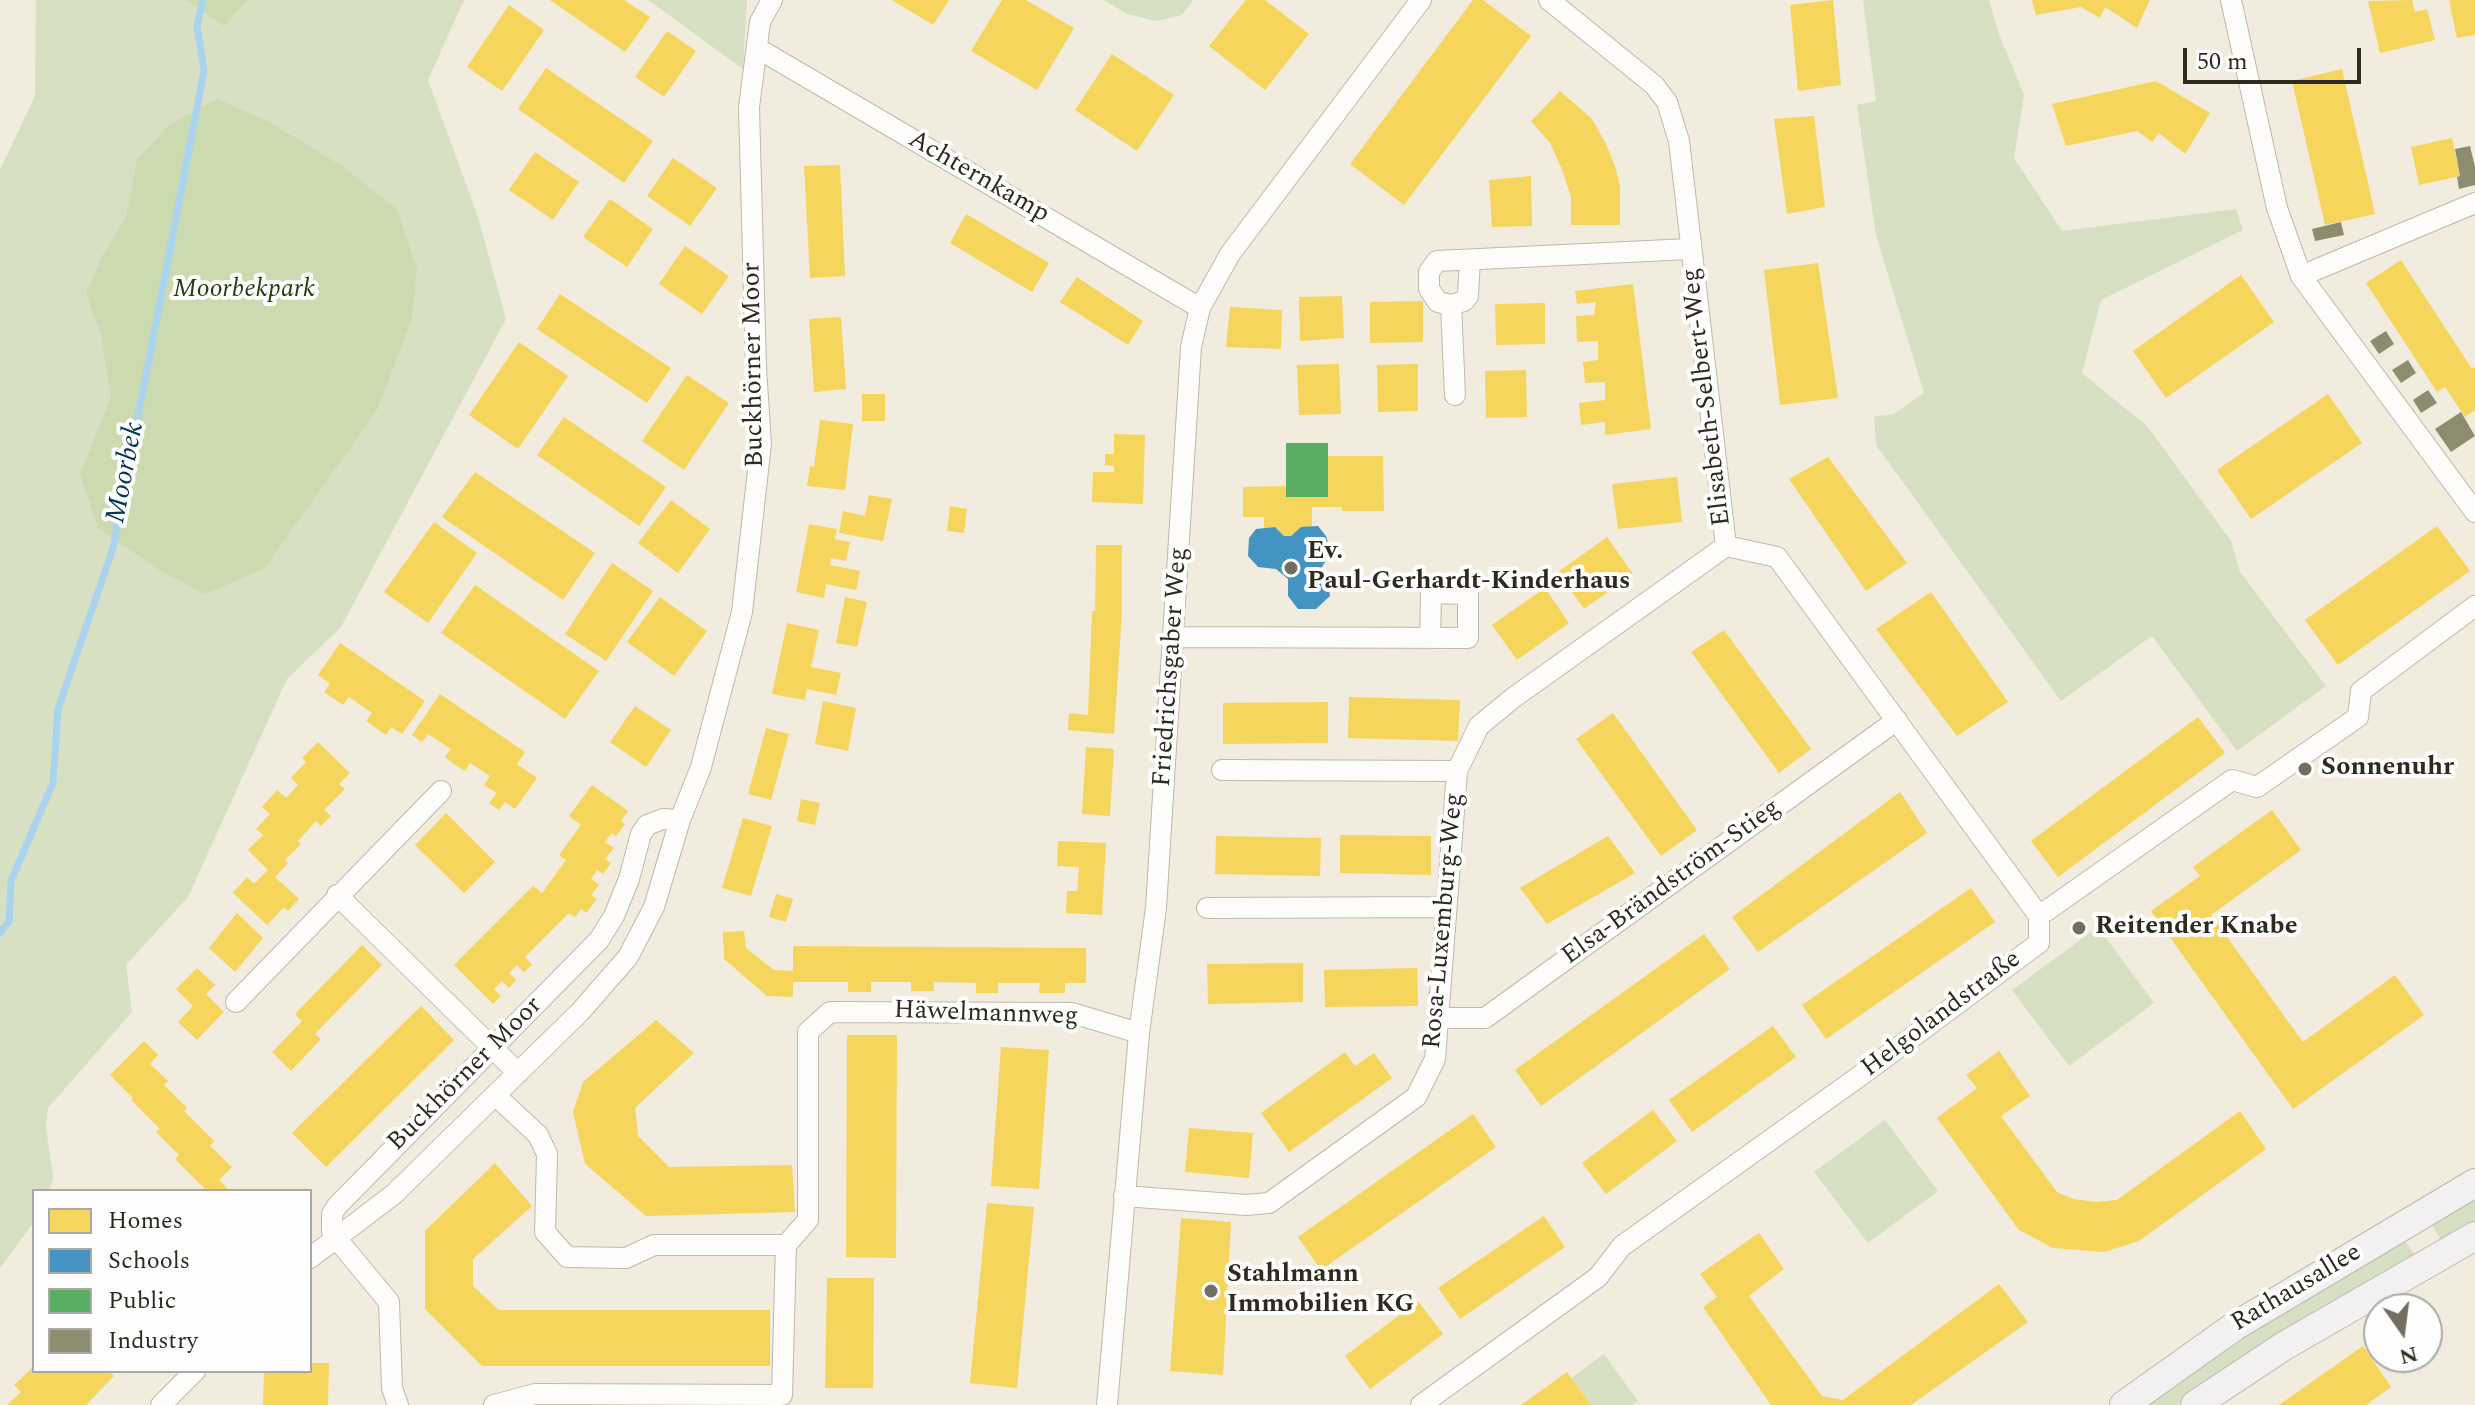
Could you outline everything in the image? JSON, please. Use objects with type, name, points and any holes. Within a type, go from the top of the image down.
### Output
[{"type":"main road","name":"Rathausallee","points":[[2124,1405],[2235,1326],[2475,1183]]},
{"type":"main road","name":"Rathausallee","points":[[2195,1405],[2284,1346],[2475,1236]]},
{"type":"street","name":"Friedrichsgaber Weg","points":[[1107,1405],[1139,1033],[1156,908],[1191,347],[1200,308],[1230,254],[1421,0]]},
{"type":"street","name":"Elisabeth-Selbert-Weg","points":[[1549,0],[1654,85],[1667,102],[1679,141],[1726,546],[1777,557],[2039,916]]},
{"type":"street","points":[[2231,0],[2277,208],[2301,276],[2475,512]]},
{"type":"street","name":"Buckhörner Moor","points":[[312,1256],[394,1194],[606,985],[628,957],[654,907],[680,820],[701,767],[742,612],[761,444],[749,107],[760,22],[768,4]]},
{"type":"street","name":"Achternkamp","points":[[757,48],[1200,308]]},
{"type":"street","points":[[2301,276],[2475,203]]},
{"type":"street","points":[[1470,260],[1468,296],[1464,301],[1451,305],[1438,302],[1432,296],[1427,280],[1437,261],[1690,249]]},
{"type":"street","points":[[1451,305],[1455,395]]},
{"type":"street","name":"Rosa-Luxemburg-Weg","points":[[1124,1196],[1246,1205],[1269,1203],[1416,1097],[1435,1059],[1457,771],[1479,726],[1513,698],[1726,546]]},
{"type":"street","points":[[2039,916],[2232,780],[2257,787],[2358,717],[2361,691],[2475,606]]},
{"type":"street","points":[[1174,637],[1430,638]]},
{"type":"street","name":"Elsa-Brändström-Stieg","points":[[1438,1018],[1485,1018],[1897,720]]},
{"type":"street","points":[[1222,770],[1457,771]]},
{"type":"street","points":[[236,1002],[441,791]]},
{"type":"street","name":"Buckhörner Moor","points":[[336,1238],[330,1222],[337,1206],[599,940],[614,916],[629,879],[641,834],[655,821],[680,820]]},
{"type":"street","points":[[337,895],[518,1073]]},
{"type":"street","points":[[1207,908],[1447,907]]},
{"type":"street","points":[[614,916],[643,931]]},
{"type":"street","name":"Helgolandstraße","points":[[1421,1405],[1598,1277],[1622,1246],[2039,943],[2039,916]]},
{"type":"street","name":"Häwelmannweg","points":[[786,1245],[808,1220],[808,1032],[830,1012],[1072,1013],[1139,1033]]},
{"type":"street","points":[[494,1405],[535,1394],[782,1395],[786,1245],[654,1245],[626,1258],[567,1257],[545,1232],[547,1154],[538,1135],[495,1095]]},
{"type":"street","points":[[336,1238],[389,1302],[392,1388],[398,1405]]},
{"type":"street","points":[[165,1404],[193,1373]]},
{"type":"green space","name":"Moorbekpark","points":[[36,0],[464,0],[428,80],[478,217],[506,319],[341,627],[287,679],[188,897],[126,965],[132,1012],[48,1108],[46,1127],[53,1176],[50,1189],[32,1189],[32,1225],[0,1268],[0,170],[35,96]]},
{"type":"green space","points":[[186,0],[247,0],[224,26]]},
{"type":"green space","points":[[648,0],[747,0],[743,69]]},
{"type":"green space","points":[[1104,0],[1193,0],[1182,15],[1156,21],[1127,14]]},
{"type":"green space","points":[[1863,0],[1989,0],[2024,95],[2014,158],[2062,231],[2236,209],[2243,230],[2101,300],[2082,373],[2147,426],[2231,541],[2240,572],[2326,686],[2237,751],[2152,636],[2061,701],[1876,445],[1874,416],[1892,415],[1924,393],[1876,235],[1857,105],[1876,101]]},
{"type":"green space","points":[[217,99],[268,121],[342,166],[397,209],[417,269],[412,320],[377,410],[264,569],[205,594],[159,570],[98,528],[80,474],[111,397],[101,335],[86,293],[102,256],[126,217],[137,160],[170,124]]},
{"type":"green space","points":[[2098,927],[2154,1003],[2069,1066],[2012,990]]},
{"type":"green space","points":[[1885,1120],[1938,1191],[1868,1243],[1814,1172]]},
{"type":"green space","points":[[2475,1195],[2475,1225],[2443,1243],[2429,1220]]},
{"type":"green space","points":[[2404,1239],[2417,1258],[2231,1367],[2177,1405],[2141,1405],[2221,1349]]},
{"type":"green space","points":[[1604,1354],[1638,1401],[1632,1405],[1591,1405],[1571,1378]]},
{"type":"building: Homes","points":[[550,0],[624,0],[650,17],[625,52]]},
{"type":"building: Homes","points":[[892,0],[949,0],[933,25]]},
{"type":"building: Homes","points":[[1002,0],[1026,0],[1074,28],[1037,90],[971,51]]},
{"type":"building: Homes","points":[[1246,0],[1265,0],[1309,34],[1265,90],[1209,46]]},
{"type":"building: Homes","points":[[1473,0],[1483,0],[1531,36],[1404,205],[1350,164]]},
{"type":"building: Homes","points":[[1833,0],[1841,85],[1798,91],[1790,5]]},
{"type":"building: Homes","points":[[2032,0],[2150,0],[2137,28],[2105,7],[2100,18],[2081,7],[2036,15]]},
{"type":"building: Homes","points":[[2412,0],[2415,12],[2427,9],[2435,40],[2380,53],[2368,1]]},
{"type":"building: Homes","points":[[2449,0],[2475,0],[2475,35],[2457,38]]},
{"type":"building: Homes","points":[[509,5],[544,30],[502,91],[467,67]]},
{"type":"building: Homes","points":[[667,31],[696,51],[664,97],[635,77]]},
{"type":"building: Homes","points":[[1112,54],[1174,95],[1137,151],[1075,110]]},
{"type":"building: Homes","points":[[546,68],[653,141],[624,183],[518,109]]},
{"type":"building: Homes","points":[[2342,69],[2375,214],[2325,225],[2292,81]]},
{"type":"building: Homes","points":[[2156,81],[2210,113],[2185,154],[2159,133],[2152,142],[2137,131],[2066,146],[2052,104]]},
{"type":"building: Homes","points":[[1560,91],[1592,119],[1606,144],[1620,187],[1620,225],[1571,225],[1571,197],[1563,172],[1550,143],[1531,121]]},
{"type":"building: Homes","points":[[1814,116],[1825,207],[1787,214],[1774,119]]},
{"type":"building: Homes","points":[[2452,138],[2460,176],[2419,185],[2411,147]]},
{"type":"building: Homes","points":[[535,152],[579,182],[553,220],[509,190]]},
{"type":"building: Homes","points":[[673,158],[717,188],[690,226],[647,196]]},
{"type":"building: Homes","points":[[840,165],[845,276],[810,278],[804,166]]},
{"type":"building: Homes","points":[[1531,176],[1532,226],[1492,227],[1489,180]]},
{"type":"building: Homes","points":[[610,199],[653,229],[627,267],[583,237]]},
{"type":"building: Homes","points":[[966,214],[1049,263],[1032,292],[950,243]]},
{"type":"building: Homes","points":[[685,246],[729,276],[702,314],[659,284]]},
{"type":"building: Homes","points":[[2401,260],[2472,369],[2475,367],[2475,410],[2465,417],[2445,387],[2437,392],[2366,283]]},
{"type":"building: Homes","points":[[1818,263],[1838,398],[1780,405],[1764,270]]},
{"type":"building: Homes","points":[[2241,275],[2274,322],[2166,398],[2133,351]]},
{"type":"building: Homes","points":[[1077,277],[1143,321],[1128,345],[1060,302]]},
{"type":"building: Homes","points":[[1633,284],[1651,429],[1605,435],[1605,422],[1581,425],[1579,403],[1605,400],[1605,382],[1585,383],[1583,362],[1598,360],[1598,341],[1577,342],[1576,316],[1594,315],[1596,302],[1577,304],[1575,291]]},
{"type":"building: Homes","points":[[560,294],[671,368],[647,403],[537,329]]},
{"type":"building: Homes","points":[[1342,296],[1344,338],[1300,341],[1299,297]]},
{"type":"building: Homes","points":[[1423,301],[1423,342],[1370,343],[1370,302]]},
{"type":"building: Homes","points":[[1545,303],[1545,344],[1496,345],[1495,304]]},
{"type":"building: Homes","points":[[1230,307],[1282,310],[1281,349],[1226,347]]},
{"type":"building: Homes","points":[[841,317],[846,389],[814,392],[809,319]]},
{"type":"building: Homes","points":[[519,342],[568,376],[518,449],[469,415]]},
{"type":"building: Homes","points":[[1339,364],[1341,414],[1299,415],[1297,365]]},
{"type":"building: Homes","points":[[1418,364],[1418,411],[1378,412],[1377,365]]},
{"type":"building: Homes","points":[[1526,370],[1527,417],[1486,418],[1485,371]]},
{"type":"building: Homes","points":[[687,375],[729,403],[684,470],[642,441]]},
{"type":"building: Homes","points":[[862,394],[885,394],[885,421],[862,421]]},
{"type":"building: Homes","points":[[2328,394],[2362,443],[2251,519],[2217,470]]},
{"type":"building: Homes","points":[[564,417],[666,487],[639,526],[537,455]]},
{"type":"building: Homes","points":[[820,420],[853,424],[845,490],[807,486],[810,466],[814,467]]},
{"type":"building: Homes","points":[[1114,434],[1145,435],[1143,504],[1092,502],[1093,472],[1114,472],[1114,466],[1105,465],[1105,454],[1114,454]]},
{"type":"building: Homes","points":[[1328,456],[1383,456],[1384,511],[1312,507],[1312,527],[1301,527],[1291,536],[1284,536],[1275,527],[1264,528],[1264,517],[1243,517],[1243,487],[1286,486],[1286,497],[1328,497]]},
{"type":"building: Homes","points":[[1828,457],[1907,563],[1866,591],[1789,479]]},
{"type":"building: Homes","points":[[475,472],[595,553],[563,600],[442,517]]},
{"type":"building: Homes","points":[[1677,477],[1682,522],[1618,529],[1612,484]]},
{"type":"building: Homes","points":[[869,495],[892,499],[883,541],[839,533],[843,511],[865,516]]},
{"type":"building: Homes","points":[[671,500],[710,529],[678,573],[638,543]]},
{"type":"building: Homes","points":[[950,506],[967,509],[964,533],[947,531]]},
{"type":"building: Homes","points":[[434,522],[477,553],[428,623],[384,592]]},
{"type":"building: Homes","points":[[809,524],[837,529],[835,539],[850,542],[846,561],[831,558],[830,565],[860,571],[856,590],[826,584],[824,598],[796,592]]},
{"type":"building: Homes","points":[[2437,526],[2470,571],[2338,665],[2305,620]]},
{"type":"building: Homes","points":[[1607,537],[1633,574],[1584,609],[1558,572]]},
{"type":"building: Homes","points":[[1096,545],[1122,545],[1122,613],[1114,734],[1068,730],[1069,713],[1088,715]]},
{"type":"building: Homes","points":[[612,563],[653,591],[606,661],[565,634]]},
{"type":"building: Homes","points":[[475,585],[599,671],[565,719],[441,633]]},
{"type":"building: Homes","points":[[1545,588],[1569,623],[1517,660],[1492,625]]},
{"type":"building: Homes","points":[[1931,592],[2008,702],[1957,736],[1876,629]]},
{"type":"building: Homes","points":[[660,597],[707,631],[674,676],[627,642]]},
{"type":"building: Homes","points":[[845,597],[867,602],[857,647],[836,643]]},
{"type":"building: Homes","points":[[787,623],[819,630],[811,667],[841,673],[836,695],[807,689],[805,700],[772,694]]},
{"type":"building: Homes","points":[[1724,630],[1811,749],[1779,773],[1691,652]]},
{"type":"building: Homes","points":[[340,643],[425,701],[402,734],[391,727],[386,735],[366,721],[372,713],[349,697],[343,705],[324,692],[330,684],[318,675]]},
{"type":"building: Homes","points":[[440,694],[525,752],[517,764],[537,778],[515,809],[505,802],[499,810],[489,803],[497,793],[484,785],[490,776],[470,763],[465,771],[454,764],[445,757],[451,749],[428,734],[422,742],[412,735]]},
{"type":"building: Homes","points":[[1349,697],[1460,700],[1458,741],[1348,738]]},
{"type":"building: Homes","points":[[823,701],[856,708],[848,751],[815,744]]},
{"type":"building: Homes","points":[[1328,702],[1328,743],[1223,744],[1223,703]]},
{"type":"building: Homes","points":[[635,706],[671,730],[646,767],[610,742]]},
{"type":"building: Homes","points":[[1613,713],[1697,830],[1661,856],[1576,739]]},
{"type":"building: Homes","points":[[2198,717],[2225,753],[2058,877],[2031,841]]},
{"type":"building: Homes","points":[[766,728],[789,734],[771,800],[748,794]]},
{"type":"building: Homes","points":[[318,742],[350,773],[339,784],[345,789],[324,810],[331,816],[321,826],[316,821],[298,841],[301,844],[285,860],[288,863],[275,877],[299,899],[288,911],[284,907],[267,925],[233,893],[247,877],[254,884],[268,870],[248,850],[263,835],[256,829],[270,814],[262,807],[277,790],[286,798],[298,785],[291,778],[306,762],[302,758]]},
{"type":"building: Homes","points":[[1086,747],[1114,749],[1110,816],[1082,814]]},
{"type":"building: Homes","points":[[592,785],[628,811],[621,821],[625,824],[616,836],[612,833],[605,842],[614,848],[605,859],[611,863],[603,874],[597,870],[591,879],[599,885],[591,895],[597,899],[586,913],[581,909],[575,917],[569,913],[525,957],[532,965],[524,972],[517,965],[509,973],[516,980],[509,988],[502,981],[494,989],[501,996],[493,1004],[454,965],[533,886],[542,893],[566,860],[559,855],[581,825],[569,816]]},
{"type":"building: Homes","points":[[1900,792],[1927,833],[1758,952],[1732,917]]},
{"type":"building: Homes","points":[[801,799],[820,803],[815,825],[797,821]]},
{"type":"building: Homes","points":[[2272,810],[2301,850],[2211,915],[2303,1042],[2395,975],[2424,1015],[2293,1109],[2151,911],[2200,876],[2193,867]]},
{"type":"building: Homes","points":[[446,813],[495,862],[464,893],[415,845]]},
{"type":"building: Homes","points":[[743,818],[772,826],[751,896],[722,888]]},
{"type":"building: Homes","points":[[1340,835],[1431,836],[1431,875],[1340,873]]},
{"type":"building: Homes","points":[[1216,836],[1321,838],[1320,876],[1215,874]]},
{"type":"building: Homes","points":[[1608,836],[1635,873],[1547,924],[1520,888]]},
{"type":"building: Homes","points":[[1058,841],[1106,843],[1102,915],[1066,913],[1067,891],[1077,891],[1079,867],[1057,866]]},
{"type":"building: Homes","points":[[1971,888],[1995,922],[1826,1039],[1802,1005]]},
{"type":"building: Homes","points":[[776,894],[793,899],[786,922],[769,917]]},
{"type":"building: Homes","points":[[237,913],[263,938],[235,972],[209,948]]},
{"type":"building: Homes","points":[[744,931],[746,948],[774,970],[793,971],[793,946],[1086,948],[1086,983],[1065,983],[1065,993],[1039,993],[1040,983],[998,983],[998,993],[976,993],[976,983],[934,982],[934,991],[911,991],[911,982],[871,982],[871,992],[848,992],[848,982],[793,982],[793,997],[767,996],[724,959],[723,932]]},
{"type":"building: Homes","points":[[1704,934],[1730,969],[1541,1106],[1515,1070]]},
{"type":"building: Homes","points":[[362,945],[382,965],[315,1034],[321,1039],[291,1071],[272,1052],[302,1021],[295,1014]]},
{"type":"building: Homes","points":[[1303,963],[1303,1002],[1208,1004],[1207,964]]},
{"type":"building: Homes","points":[[197,968],[215,985],[206,994],[224,1012],[197,1040],[178,1022],[193,1006],[176,989]]},
{"type":"building: Homes","points":[[1417,968],[1418,1006],[1325,1007],[1324,970]]},
{"type":"building: Homes","points":[[421,1006],[454,1040],[326,1167],[292,1133]]},
{"type":"building: Homes","points":[[656,1020],[694,1053],[635,1108],[638,1136],[669,1167],[792,1165],[795,1212],[646,1216],[585,1164],[573,1112],[583,1082]]},
{"type":"building: Homes","points":[[1773,1026],[1796,1057],[1692,1132],[1669,1100]]},
{"type":"building: Homes","points":[[847,1035],[897,1035],[896,1258],[846,1257]]},
{"type":"building: Homes","points":[[144,1041],[158,1055],[150,1064],[168,1081],[164,1085],[214,1141],[210,1146],[232,1167],[219,1180],[228,1189],[205,1189],[175,1159],[179,1155],[156,1132],[160,1129],[110,1075]]},
{"type":"building: Homes","points":[[1001,1047],[1049,1050],[1039,1189],[991,1186]]},
{"type":"building: Homes","points":[[1999,1051],[2030,1096],[2001,1116],[2057,1192],[2073,1199],[2096,1202],[2117,1200],[2240,1111],[2266,1149],[2139,1241],[2104,1252],[2053,1248],[2019,1230],[1937,1118],[1977,1088],[1966,1075]]},
{"type":"building: Homes","points":[[1345,1052],[1355,1066],[1374,1053],[1392,1078],[1289,1152],[1261,1113]]},
{"type":"building: Homes","points":[[1653,1110],[1677,1141],[1606,1194],[1582,1163]]},
{"type":"building: Homes","points":[[1473,1114],[1496,1147],[1321,1270],[1298,1237]]},
{"type":"building: Homes","points":[[1189,1128],[1253,1133],[1249,1178],[1185,1172]]},
{"type":"building: Homes","points":[[495,1163],[532,1206],[473,1259],[473,1286],[499,1310],[770,1310],[770,1366],[482,1366],[425,1309],[425,1231]]},
{"type":"building: Homes","points":[[987,1203],[1034,1207],[1017,1388],[970,1383]]},
{"type":"building: Homes","points":[[1544,1216],[1565,1247],[1460,1319],[1438,1288]]},
{"type":"building: Homes","points":[[1181,1218],[1231,1222],[1223,1375],[1170,1371]]},
{"type":"building: Homes","points":[[1759,1233],[1784,1269],[1749,1296],[1822,1396],[1843,1400],[1999,1284],[2028,1322],[1911,1405],[1771,1405],[1703,1307],[1717,1297],[1700,1274]]},
{"type":"building: Homes","points":[[827,1278],[874,1278],[873,1388],[825,1388]]},
{"type":"building: Homes","points":[[1418,1301],[1443,1334],[1370,1389],[1345,1356]]},
{"type":"building: Homes","points":[[2363,1346],[2363,1373],[2381,1373],[2391,1387],[2366,1405],[2279,1405]]},
{"type":"building: Homes","points":[[312,1363],[329,1363],[328,1405],[263,1405],[264,1373],[312,1373]]},
{"type":"building: Homes","points":[[32,1368],[32,1373],[111,1373],[114,1376],[86,1405],[7,1405],[21,1392],[14,1385]]},
{"type":"building: Homes","points":[[1567,1372],[1591,1405],[1521,1405],[1549,1385]]},
{"type":"building: Schools","name":"Ev. Paul-Gerhardt-Kinderhaus","points":[[1318,526],[1326,536],[1331,553],[1320,570],[1328,583],[1330,596],[1316,609],[1298,609],[1288,596],[1288,579],[1276,569],[1258,567],[1248,556],[1249,538],[1256,529],[1275,527],[1284,536],[1291,536],[1301,527]]},
{"type":"building: Public","points":[[1286,443],[1328,443],[1328,497],[1286,497]]},
{"type":"building: Industry","points":[[2470,146],[2475,185],[2459,189],[2455,149]]},
{"type":"building: Industry","points":[[2341,222],[2344,235],[2315,241],[2312,229]]},
{"type":"building: Industry","points":[[2386,331],[2394,344],[2379,354],[2370,341]]},
{"type":"building: Industry","points":[[2408,360],[2416,373],[2401,383],[2392,370]]},
{"type":"building: Industry","points":[[2428,390],[2437,403],[2421,413],[2413,400]]},
{"type":"building: Industry","points":[[2461,412],[2475,436],[2451,452],[2435,429]]},
{"type":"waterway","name":"Moorbek","points":[[0,933],[9,921],[11,881],[53,783],[58,709],[113,548],[204,71],[197,26],[203,0]]},
{"type":"place","name":"Ev. Paul-Gerhardt-Kinderhaus","points":[[1291,568]]},
{"type":"place","name":"Sonnenuhr","points":[[2305,769]]},
{"type":"place","name":"Reitender Knabe","points":[[2079,928]]},
{"type":"place","name":"Stahlmann Immobilien KG","points":[[1211,1291]]}]
